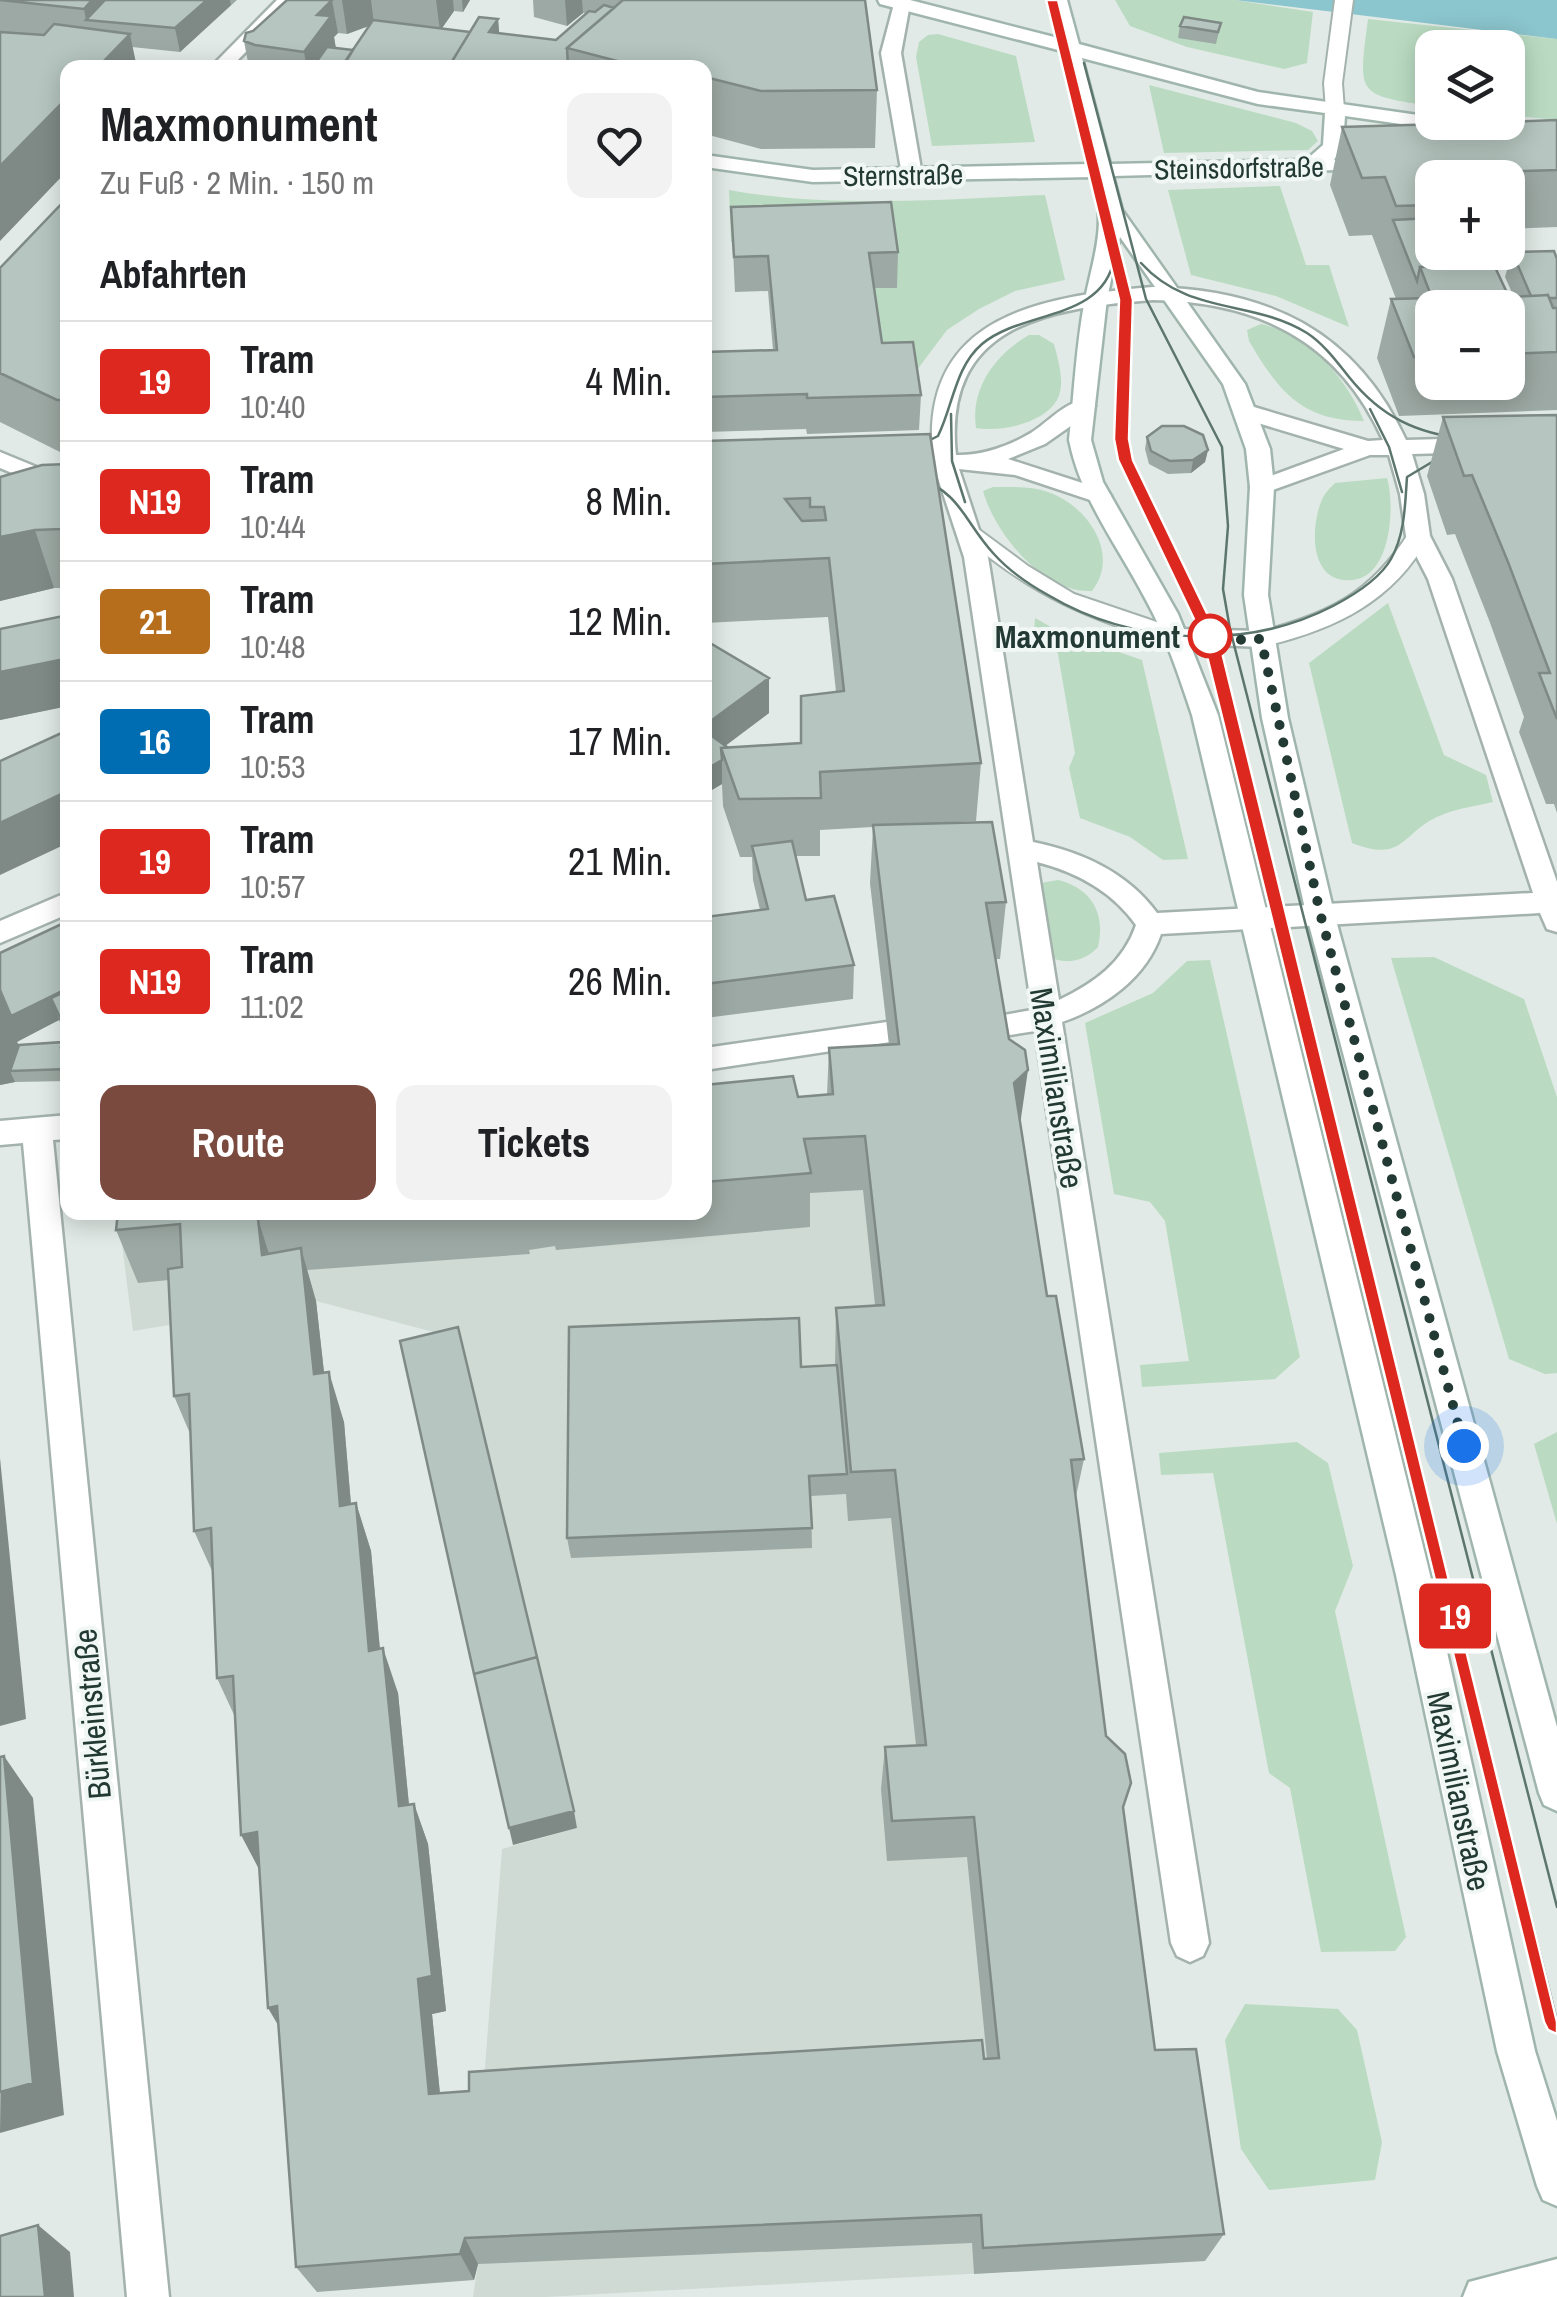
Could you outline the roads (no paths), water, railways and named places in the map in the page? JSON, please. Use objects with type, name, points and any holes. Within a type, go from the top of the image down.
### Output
[{"type":"street","points":[[226,60],[288,0]]},
{"type":"street","points":[[894,2],[891,53],[912,175]]},
{"type":"street","name":"Steinsdorfstraße","points":[[894,2],[1258,98],[1450,125],[1557,134]]},
{"type":"street","name":"Maximilianstraße","points":[[1059,5],[1112,210],[1108,256],[1096,299],[1082,457],[1099,496],[1178,638],[1205,715],[1413,1575],[1516,2052],[1557,2186]]},
{"type":"street","points":[[1308,167],[1330,156],[1334,148],[1335,110]]},
{"type":"street","name":"Sternstraße","points":[[712,162],[813,176],[1102,171]]},
{"type":"street","name":"Steinsdorfstraße","points":[[1102,171],[1385,164]]},
{"type":"street","name":"Maximilianstraße","points":[[1112,210],[1206,340],[1246,412],[1258,449],[1262,487],[1256,594],[1305,914],[1557,1793]]},
{"type":"street","name":"Maximilianstraße","points":[[1190,1943],[970,530],[952,492],[945,462],[947,386],[968,351],[1011,323],[1096,299],[1170,294],[1236,302],[1306,331],[1336,357],[1358,382],[1398,447],[1418,536],[1440,579],[1555,909]]},
{"type":"street","points":[[985,460],[1037,439],[1084,406]]},
{"type":"street","points":[[1246,412],[1367,448],[1557,443]]},
{"type":"street","points":[[1262,487],[1367,448]]},
{"type":"street","points":[[0,460],[60,486]]},
{"type":"street","points":[[910,462],[985,460],[1036,471],[1099,496]]},
{"type":"street","points":[[16,497],[60,491]]},
{"type":"street","points":[[1178,638],[1261,639]]},
{"type":"street","points":[[991,1027],[1046,1018],[1123,973],[1148,942],[1150,924],[1132,898],[1099,876],[1060,858],[1019,849]]},
{"type":"street","points":[[0,933],[60,906]]},
{"type":"street","points":[[1150,924],[1305,914],[1555,909]]},
{"type":"street","points":[[712,1058],[888,1033]]},
{"type":"street","points":[[0,1133],[52,1129]]},
{"type":"street","name":"Bürkleinstraße","points":[[52,1129],[148,2297]]},
{"type":"street","points":[[1484,2297],[1557,2280]]},
{"type":"lane","points":[[1335,110],[1333,83],[1342,8]]},
{"type":"lane","name":"Maximilianstraße","points":[[970,530],[1034,585],[1066,601],[1178,638]]},
{"type":"lane","points":[[1261,639],[1305,628],[1380,588],[1398,570],[1418,536]]},
{"type":"water","points":[[1235,0],[1557,0],[1557,39],[1525,35],[1525,30],[1483,30]]},
{"type":"tram line","name":"19","points":[[1052,0],[1126,300],[1128,336],[1122,439],[1126,460],[1210,636],[1557,2022]]},
{"type":"tram line","points":[[1053,0],[1126,300],[1122,439],[1126,460],[1210,635]]},
{"type":"tram line","points":[[1084,63],[1146,299],[1222,447],[1228,526],[1223,589],[1231,634]]},
{"type":"tram line","points":[[908,451],[938,436],[960,375],[982,344],[999,333],[1059,312],[1094,294],[1107,279],[1114,259]]},
{"type":"tram line","points":[[1141,263],[1179,292],[1265,315],[1307,333],[1387,413],[1416,428],[1467,439]]},
{"type":"tram line","points":[[1370,409],[1389,447],[1402,492]]},
{"type":"tram line","points":[[951,414],[952,461],[965,502]]},
{"type":"tram line","points":[[1231,634],[1299,620],[1333,606],[1365,586],[1386,567],[1396,549],[1404,519],[1407,477],[1437,459],[1459,453]]},
{"type":"tram line","points":[[914,476],[952,499],[999,560],[1048,595],[1116,624],[1152,632],[1210,635]]},
{"type":"tram line","points":[[1210,635],[1231,634]]},
{"type":"tram line","points":[[1231,634],[1557,1907]]},
{"type":"tram line","points":[[1210,635],[1557,2021]]},
{"type":"place","name":"Maxmonument","points":[[1210,636]]}]
